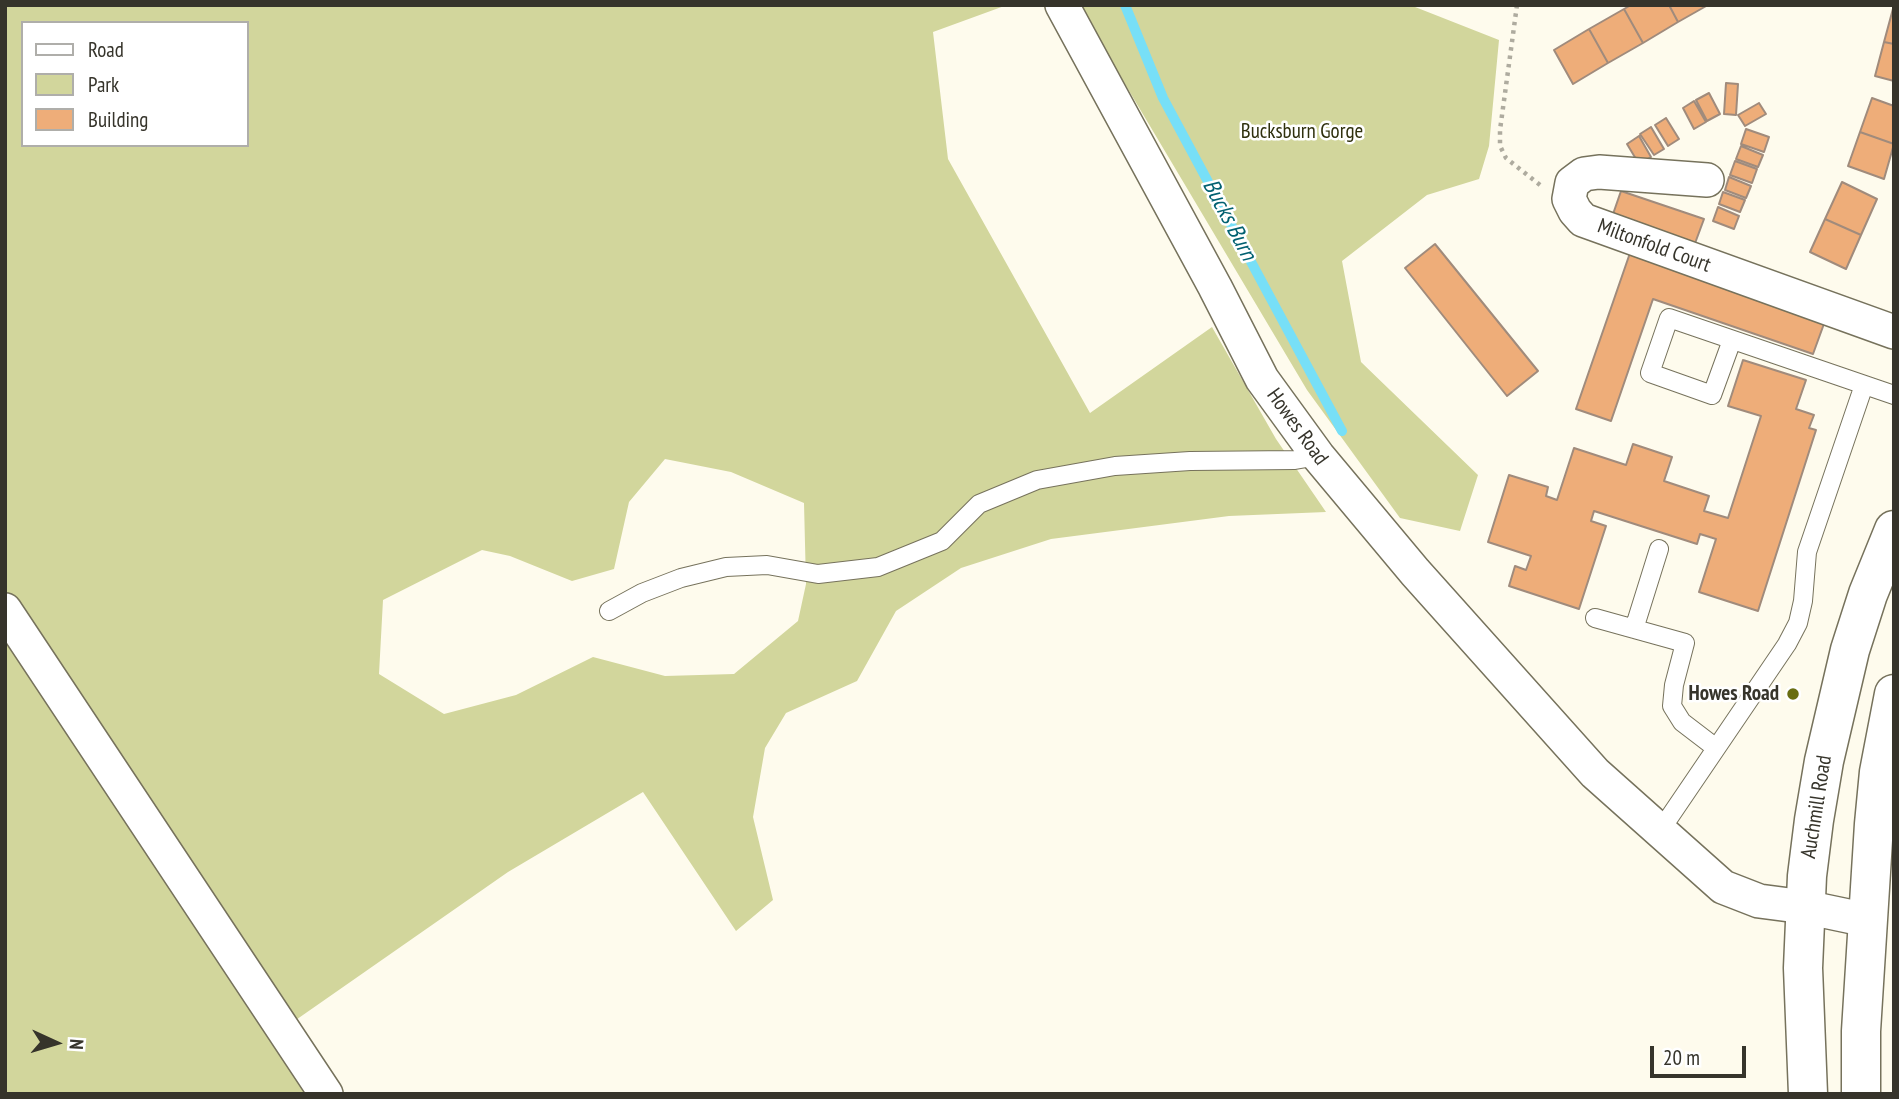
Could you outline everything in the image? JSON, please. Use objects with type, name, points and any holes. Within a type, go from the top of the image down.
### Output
[{"type":"main road","name":"Auchmill Road","points":[[1808,1094],[1803,968],[1805,907],[1816,808],[1836,705],[1868,594],[1894,530]]},
{"type":"main road","points":[[1861,1094],[1861,1031],[1867,920],[1885,794],[1879,772],[1894,694]]},
{"type":"street","name":"Howes Road","points":[[1062,5],[1262,379],[1318,456],[1415,572],[1595,773],[1723,887],[1759,901],[1867,920]]},
{"type":"street","points":[[1570,199],[1572,183],[1584,174],[1599,172],[1707,180]]},
{"type":"street","name":"Miltonfold Court","points":[[1570,199],[1574,211],[1583,220],[1894,332]]},
{"type":"street","points":[[5,610],[326,1094]]},
{"type":"lane","points":[[1732,340],[1712,396],[1650,373],[1669,318],[1894,395]]},
{"type":"lane","points":[[1660,831],[1787,644],[1798,623],[1803,601],[1807,552],[1864,385]]},
{"type":"lane","points":[[610,611],[642,593],[681,578],[726,567],[767,565],[818,574],[878,567],[942,541],[979,504],[1037,480],[1115,466],[1190,461],[1295,460],[1318,456]]},
{"type":"lane","points":[[1634,629],[1659,549]]},
{"type":"lane","points":[[1595,618],[1685,643],[1674,685],[1672,706],[1682,722],[1716,748]]},
{"type":"path","points":[[1517,5],[1500,146],[1506,158],[1555,197],[1570,199]]},
{"type":"green space","points":[[5,5],[1007,5],[933,32],[948,159],[1090,413],[1212,327],[1276,439],[1326,512],[1229,516],[1051,539],[961,568],[896,611],[857,681],[786,713],[765,748],[753,817],[773,900],[736,931],[643,792],[508,872],[270,1038],[307,1094],[5,1094]],"holes":[[[665,459],[731,472],[804,503],[806,584],[798,621],[734,674],[665,676],[593,657],[516,695],[444,714],[379,674],[383,600],[482,550],[510,556],[572,581],[614,569],[629,502]]]},
{"type":"green space","name":"Bucksburn Gorge","points":[[1078,5],[1410,5],[1499,40],[1489,146],[1479,179],[1427,195],[1342,261],[1361,362],[1478,475],[1460,531],[1400,518],[1307,390]]},
{"type":"building","points":[[1631,5],[1669,5],[1678,22],[1643,43],[1624,9]]},
{"type":"building","points":[[1669,5],[1708,5],[1678,22]]},
{"type":"building","points":[[1894,5],[1894,44],[1884,42]]},
{"type":"building","points":[[1624,9],[1643,43],[1608,63],[1589,29]]},
{"type":"building","points":[[1589,29],[1608,63],[1573,84],[1554,50]]},
{"type":"building","points":[[1884,42],[1894,44],[1894,81],[1875,76]]},
{"type":"building","points":[[1726,83],[1738,84],[1736,115],[1724,114]]},
{"type":"building","points":[[1709,93],[1720,114],[1707,121],[1696,100]]},
{"type":"building","points":[[1872,98],[1894,106],[1894,144],[1860,132]]},
{"type":"building","points":[[1694,101],[1706,122],[1694,129],[1683,108]]},
{"type":"building","points":[[1759,103],[1766,114],[1745,126],[1738,115]]},
{"type":"building","points":[[1666,118],[1679,139],[1668,146],[1655,125]]},
{"type":"building","points":[[1651,127],[1664,149],[1654,155],[1640,134]]},
{"type":"building","points":[[1746,129],[1769,137],[1764,152],[1741,144]]},
{"type":"building","points":[[1860,132],[1894,144],[1884,179],[1848,166]]},
{"type":"building","points":[[1639,136],[1651,157],[1639,164],[1627,144]]},
{"type":"building","points":[[1741,146],[1763,155],[1758,167],[1736,159]]},
{"type":"building","points":[[1735,161],[1757,169],[1752,183],[1730,175]]},
{"type":"building","points":[[1729,177],[1751,186],[1746,198],[1725,190]]},
{"type":"building","points":[[1842,182],[1877,199],[1861,235],[1825,219]]},
{"type":"building","points":[[1621,191],[1704,219],[1694,246],[1612,217]]},
{"type":"building","points":[[1723,192],[1745,200],[1740,212],[1719,204]]},
{"type":"building","points":[[1718,207],[1739,216],[1734,229],[1713,221]]},
{"type":"building","points":[[1825,219],[1861,235],[1846,269],[1810,252]]},
{"type":"building","points":[[1435,244],[1538,371],[1507,396],[1405,268]]},
{"type":"building","points":[[1630,253],[1825,321],[1813,354],[1653,299],[1611,421],[1576,409]]},
{"type":"building","points":[[1743,360],[1806,380],[1796,409],[1814,415],[1809,428],[1816,430],[1758,611],[1699,592],[1716,539],[1700,534],[1697,544],[1594,511],[1591,521],[1606,526],[1579,609],[1509,586],[1515,566],[1526,570],[1531,556],[1488,542],[1509,475],[1548,487],[1546,496],[1557,500],[1574,448],[1626,465],[1633,444],[1672,457],[1664,481],[1709,496],[1704,511],[1728,518],[1761,416],[1728,406]]},
{"type":"waterway","name":"Bucks Burn","points":[[1125,5],[1163,98],[1342,431]]},
{"type":"place","name":"Howes Road","points":[[1793,694]]}]
